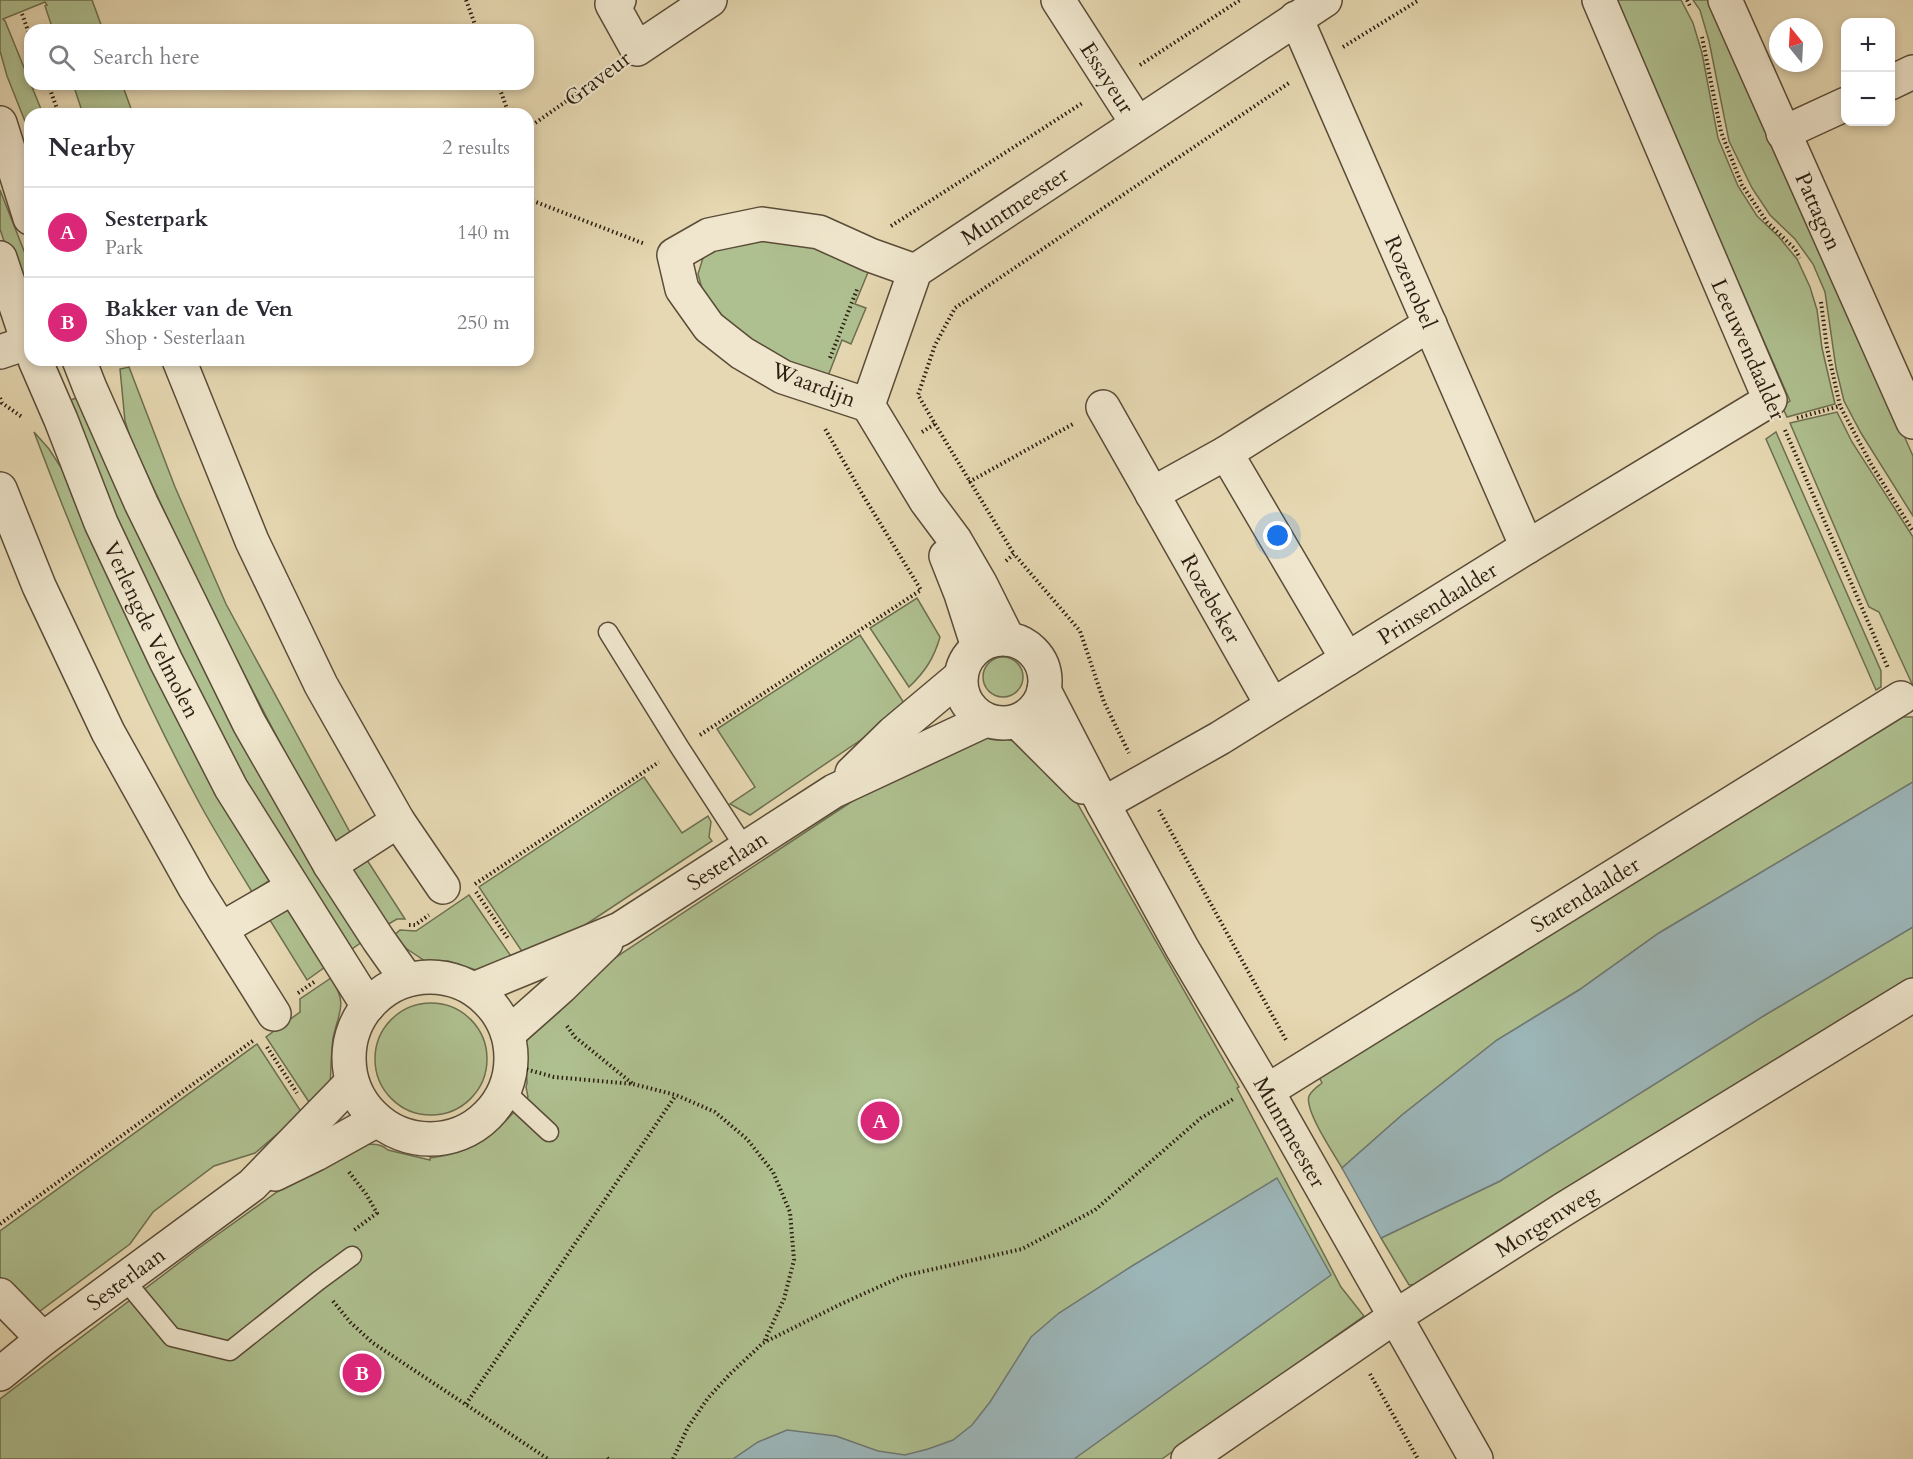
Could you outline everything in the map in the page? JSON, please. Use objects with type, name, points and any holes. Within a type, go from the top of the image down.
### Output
[{"type":"street","name":"Graveur","points":[[619,0],[612,4],[637,49],[710,0]]},
{"type":"street","name":"Essayeur","points":[[1058,0],[1137,123]]},
{"type":"street","name":"Muntmeester","points":[[915,272],[1325,0]]},
{"type":"street","name":"Leeuwendaalder","points":[[1599,0],[1776,411]]},
{"type":"street","name":"Pattagon","points":[[1725,0],[1913,422]]},
{"type":"street","name":"Rozenobel","points":[[1296,18],[1527,547]]},
{"type":"street","points":[[1895,81],[1913,72]]},
{"type":"street","points":[[1783,133],[1841,106]]},
{"type":"street","points":[[0,123],[24,199]]},
{"type":"street","points":[[674,255],[709,235],[762,224],[819,232],[915,272],[868,405],[926,501],[955,540],[980,583],[993,643]]},
{"type":"street","name":"Waardijn","points":[[674,255],[682,289],[709,327],[742,352],[783,377],[868,405]]},
{"type":"street","name":"Verlengde Velmolen","points":[[0,258],[24,345]]},
{"type":"street","points":[[1152,494],[1226,453],[1430,324]]},
{"type":"street","name":"Verlengde Velmolen","points":[[34,366],[61,420],[101,523],[166,661],[231,788],[368,1006]]},
{"type":"street","name":"Verlengde Velmolen","points":[[82,366],[141,503],[244,713],[330,865],[407,980]]},
{"type":"street","points":[[181,366],[252,541],[321,685],[398,821],[449,895]]},
{"type":"street","name":"Rozebeker","points":[[1103,407],[1272,705]]},
{"type":"street","name":"Prinsendaalder","points":[[1103,804],[1220,738],[1527,547],[1776,411]]},
{"type":"street","points":[[1226,453],[1347,659]]},
{"type":"street","points":[[0,489],[39,586],[108,732],[195,888],[274,1014]]},
{"type":"street","points":[[993,643],[1021,643],[1033,652],[1041,663],[1045,676],[1044,690],[1035,709],[1002,721],[966,702],[961,676],[963,665],[969,655],[993,643]]},
{"type":"street","name":"Sesterlaan","points":[[834,791],[894,734],[961,676]]},
{"type":"street","name":"Muntmeester","points":[[1044,690],[1182,948],[1267,1092],[1476,1459]]},
{"type":"street","name":"Statendaalder","points":[[1267,1092],[1901,698]]},
{"type":"street","name":"Muntmeester","points":[[1002,721],[1103,804]]},
{"type":"street","name":"Sesterlaan","points":[[474,989],[620,929],[834,791],[1002,721]]},
{"type":"street","points":[[330,865],[398,821]]},
{"type":"street","points":[[221,929],[292,888]]},
{"type":"street","name":"Sesterlaan","points":[[508,1034],[620,929]]},
{"type":"street","points":[[424,977],[442,978],[474,989],[486,998],[503,1021],[512,1049],[508,1078],[499,1102],[482,1122],[448,1138],[423,1140],[410,1138],[393,1131],[377,1120],[362,1103],[352,1082],[349,1047],[356,1026],[368,1006],[386,990],[407,980],[424,977]]},
{"type":"street","name":"Morgenweg","points":[[1188,1459],[1395,1316],[1564,1209],[1913,995]]},
{"type":"street","name":"Sesterlaan","points":[[0,1374],[43,1339],[252,1185],[352,1082]]},
{"type":"street","name":"Sesterlaan","points":[[252,1185],[377,1120]]},
{"type":"street","points":[[0,1295],[43,1339]]},
{"type":"lane","points":[[608,632],[745,848]]},
{"type":"lane","points":[[508,1078],[549,1132]]},
{"type":"lane","points":[[124,1279],[172,1337],[230,1351],[352,1256]]},
{"type":"path","points":[[466,0],[475,24]]},
{"type":"path","points":[[378,939],[400,925],[415,924],[449,895],[680,748],[921,590],[826,432],[814,400],[870,255],[882,232],[1240,0]]},
{"type":"path","points":[[1014,554],[918,395],[935,345],[955,308],[1316,64],[1419,0]]},
{"type":"path","points":[[1687,0],[1693,10]]},
{"type":"path","points":[[22,14],[26,24]]},
{"type":"path","points":[[1701,32],[1721,132],[1742,184],[1767,222],[1795,249],[1805,266]]},
{"type":"path","name":"Graveur","points":[[534,124],[632,56],[637,49]]},
{"type":"path","points":[[50,90],[57,108]]},
{"type":"path","points":[[500,90],[507,108]]},
{"type":"path","points":[[534,201],[674,255]]},
{"type":"path","points":[[1820,292],[1827,348],[1839,406],[1871,464],[1913,531]]},
{"type":"path","points":[[1776,411],[1839,406]]},
{"type":"path","points":[[969,482],[1103,407]]},
{"type":"path","name":"Leeuwendaalder","points":[[1776,411],[1901,698]]},
{"type":"path","points":[[894,447],[935,424]]},
{"type":"path","points":[[0,1224],[260,1036],[279,1020],[274,1014],[296,994],[341,964]]},
{"type":"path","points":[[547,999],[575,1037],[633,1084]]},
{"type":"path","points":[[508,1078],[554,1077],[633,1084],[676,1095],[715,1112],[747,1139],[773,1172],[789,1212],[794,1260],[784,1299],[763,1343]]},
{"type":"path","points":[[674,1459],[688,1427],[708,1398],[763,1343],[903,1276],[1022,1249],[1095,1210],[1201,1118],[1241,1094],[1267,1092]]},
{"type":"path","points":[[466,1404],[676,1095]]},
{"type":"path","points":[[1354,1345],[1418,1459]]},
{"type":"green space","points":[[0,0],[92,0],[101,24],[51,24],[45,2],[3,19],[24,68],[24,90],[33,90],[41,108],[24,108],[24,119],[0,51]]},
{"type":"green space","points":[[1615,0],[1681,0],[1693,23],[1702,53],[1718,138],[1738,186],[1757,216],[1779,237],[1797,259],[1810,287],[1817,310],[1822,348],[1835,404],[1787,417],[1782,406],[1790,401]]},
{"type":"green space","points":[[1693,0],[1712,0],[1913,456],[1913,516],[1861,433],[1844,401],[1836,368],[1825,292],[1813,264],[1795,239],[1770,215],[1752,188],[1729,141],[1709,41],[1700,10]]},
{"type":"green space","points":[[75,90],[124,90],[131,108],[81,108]]},
{"type":"green space","points":[[0,190],[24,251],[24,302],[0,229]]},
{"type":"green space","points":[[784,238],[871,265],[855,304],[866,308],[851,344],[842,340],[828,376],[769,353],[730,324],[704,296],[698,274],[703,258],[714,247]]},
{"type":"green space","points":[[129,367],[175,487],[226,604],[352,836],[336,844],[228,643],[130,437],[125,421],[120,369]]},
{"type":"green space","points":[[85,395],[366,939],[345,954],[297,877],[192,686],[62,403]]},
{"type":"green space","points":[[1837,412],[1852,442],[1913,537],[1913,686],[1879,612],[1869,607],[1790,423]]},
{"type":"green space","points":[[34,432],[62,469],[144,654],[190,742],[270,880],[252,892],[201,806],[154,715],[91,575]]},
{"type":"green space","points":[[1776,432],[1881,671],[1881,687],[1876,690],[1766,439]]},
{"type":"green space","points":[[917,598],[940,637],[928,664],[909,687],[870,628]]},
{"type":"green space","points":[[860,635],[906,706],[874,731],[750,815],[730,804],[755,787],[717,729]]},
{"type":"green space","points":[[1003,657],[1017,663],[1023,677],[1017,691],[1003,697],[989,691],[983,677],[989,663]]},
{"type":"green space","points":[[1903,717],[1913,717],[1913,782],[1659,933],[1579,990],[1497,1040],[1402,1115],[1342,1168],[1311,1111],[1309,1096],[1322,1083],[1319,1077]]},
{"type":"green space","points":[[975,737],[1000,737],[1023,744],[1072,794],[1239,1087],[1237,1088],[1341,1287],[1364,1316],[1162,1459],[0,1459],[0,1399],[196,1250],[277,1192],[365,1144],[380,1145],[388,1150],[430,1160],[430,1158],[463,1151],[486,1138],[528,1097],[525,1042],[560,1011],[557,1006],[610,961],[892,775]]},
{"type":"green space","points":[[644,777],[682,833],[708,816],[711,822],[709,837],[712,841],[579,929],[525,956],[479,887]]},
{"type":"green space","points":[[367,860],[405,919],[397,919],[387,925],[350,869]]},
{"type":"green space","points":[[469,895],[515,962],[479,971],[448,961],[425,961],[393,936],[400,930],[416,931]]},
{"type":"green space","points":[[286,906],[325,967],[307,980],[268,917]]},
{"type":"green space","points":[[1913,927],[1913,980],[1420,1284],[1409,1285],[1381,1238],[1500,1181],[1765,1015]]},
{"type":"green space","points":[[331,978],[341,1001],[341,1008],[333,1038],[330,1086],[311,1105],[266,1037],[300,1012],[300,999]]},
{"type":"green space","points":[[431,1003],[452,1007],[471,1019],[483,1038],[487,1059],[483,1080],[471,1099],[452,1111],[431,1115],[410,1111],[391,1099],[379,1080],[375,1059],[379,1038],[391,1019],[410,1007]]},
{"type":"green space","points":[[257,1044],[302,1113],[255,1153],[214,1166],[153,1212],[130,1244],[36,1314],[0,1279],[0,1231]]},
{"type":"water","points":[[1913,782],[1913,927],[1765,1015],[1500,1181],[1381,1238],[1342,1168],[1402,1115],[1497,1040],[1579,990],[1659,933]]},
{"type":"water","points":[[1277,1178],[1331,1275],[1074,1459],[733,1459],[758,1442],[787,1430],[836,1436],[878,1451],[905,1455],[953,1440],[972,1425],[990,1402],[1031,1337],[1059,1313]]},
{"type":"place","name":"Sesterpark","points":[[880,1121]]},
{"type":"place","name":"Bakker van de Ven","points":[[362,1373]]}]
